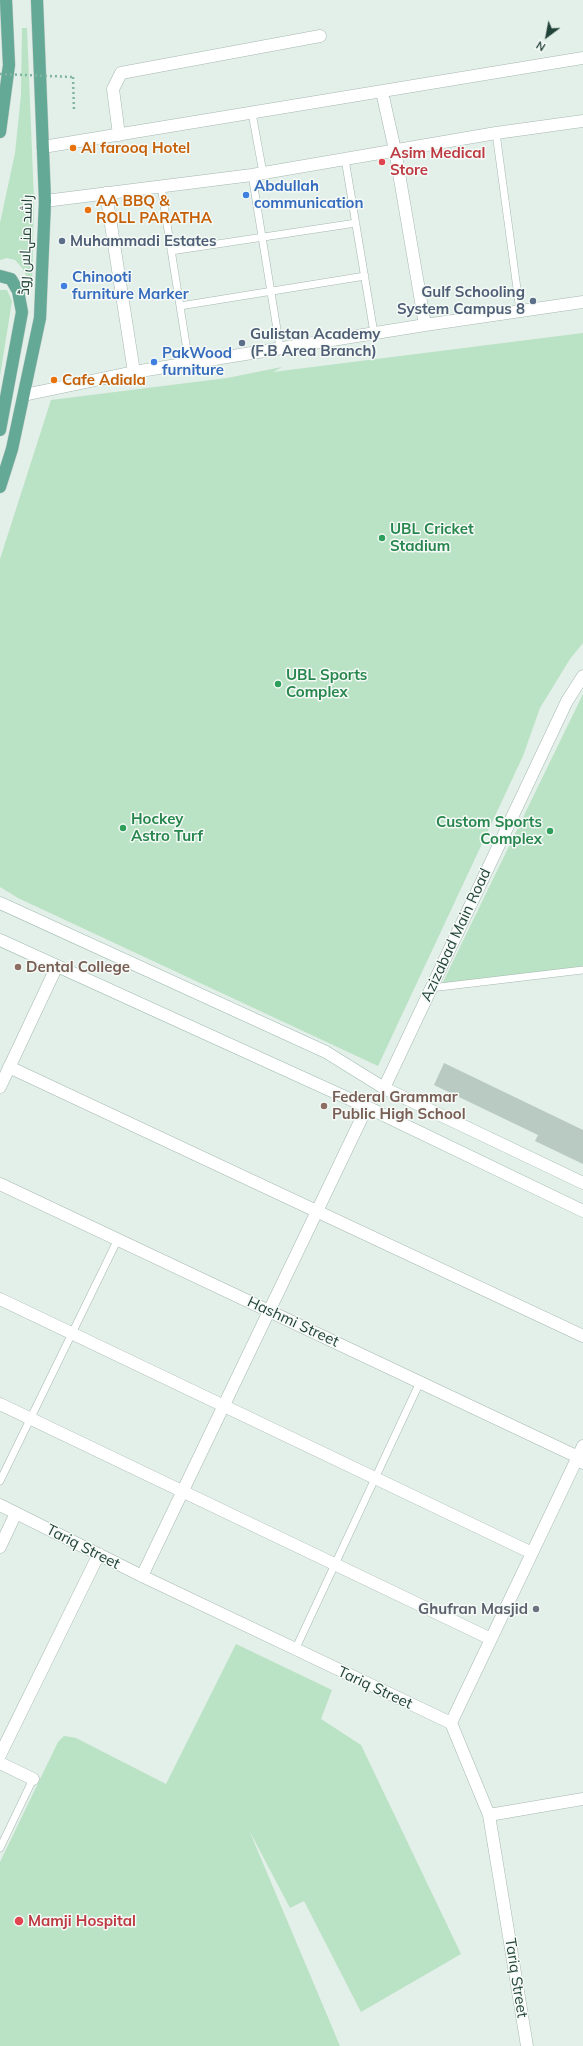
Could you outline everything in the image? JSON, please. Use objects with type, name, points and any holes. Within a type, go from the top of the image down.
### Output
[{"type":"main road","points":[[0,132],[9,65],[6,0]]},
{"type":"main road","name":"راشد منہاس روڈ","points":[[0,486],[12,449],[40,318],[45,201],[37,0]]},
{"type":"main road","points":[[0,276],[12,279],[18,290],[22,312],[0,430]]},
{"type":"main road","points":[[0,456],[0,486]]},
{"type":"street","points":[[119,135],[113,90],[121,72],[320,36]]},
{"type":"street","points":[[43,147],[583,58]]},
{"type":"street","points":[[382,92],[395,150],[425,325]]},
{"type":"street","points":[[45,201],[258,174],[496,133],[583,121]]},
{"type":"street","points":[[106,193],[134,372]]},
{"type":"street","points":[[24,395],[134,372],[425,325],[583,302]]},
{"type":"street","name":"Azizabad Main Road","points":[[384,1088],[567,701],[583,676]]},
{"type":"street","points":[[0,902],[326,1052],[384,1088],[583,1183]]},
{"type":"street","points":[[0,940],[367,1107],[583,1211]]},
{"type":"street","points":[[0,1088],[57,966]]},
{"type":"street","points":[[9,1067],[318,1210],[583,1336]]},
{"type":"street","points":[[142,1576],[367,1107]]},
{"type":"street","name":"Hashmi Street","points":[[0,1184],[420,1382],[581,1455]]},
{"type":"street","points":[[0,1299],[532,1554]]},
{"type":"street","points":[[0,1404],[491,1639]]},
{"type":"street","points":[[451,1723],[581,1455]]},
{"type":"street","name":"Tariq Street","points":[[0,1504],[142,1576],[451,1723],[489,1815],[527,2046]]},
{"type":"street","points":[[0,1547],[16,1513]]},
{"type":"street","points":[[0,1754],[99,1554]]},
{"type":"street","points":[[0,1763],[33,1779]]},
{"type":"street","points":[[489,1815],[583,1799]]},
{"type":"lane","points":[[252,113],[263,237],[280,348]]},
{"type":"lane","points":[[496,133],[520,311]]},
{"type":"lane","points":[[346,159],[374,333]]},
{"type":"lane","points":[[161,186],[189,363]]},
{"type":"lane","points":[[171,251],[356,223]]},
{"type":"lane","points":[[180,306],[365,276]]},
{"type":"lane","points":[[431,988],[583,970]]},
{"type":"lane","points":[[0,1482],[118,1239]]},
{"type":"lane","points":[[296,1650],[420,1382]]},
{"type":"lane","points":[[0,1848],[33,1779]]},
{"type":"path","points":[[0,74],[73,77],[74,111]]},
{"type":"green space","points":[[22,28],[27,28],[34,201],[32,288],[23,269],[15,260],[7,258],[0,260],[0,223],[15,153],[21,95]]},
{"type":"green space","points":[[0,290],[7,290],[12,301],[0,376]]},
{"type":"green space","name":"UBL Sports Complex","points":[[583,333],[583,643],[570,659],[540,708],[523,756],[378,1066],[18,898],[0,887],[0,559],[51,400],[227,378],[282,367],[273,372]]},
{"type":"green space","name":"Custom Sports Complex","points":[[583,694],[583,969],[442,984]]},
{"type":"green space","points":[[236,1644],[332,1690],[321,1719],[361,1745],[461,1954],[361,2012],[304,1901],[290,1908],[249,1830],[340,2046],[0,2046],[0,1862],[58,1742],[64,1736],[76,1738],[166,1784]]},
{"type":"building","points":[[444,1063],[583,1130],[583,1164],[535,1141],[538,1135],[434,1085]]},
{"type":"place","name":"Al farooq Hotel","points":[[73,148]]},
{"type":"place","name":"Asim Medical Store","points":[[382,162]]},
{"type":"place","name":"Abdullah communication","points":[[246,195]]},
{"type":"place","name":"AA BBQ & ROLL PARATHA","points":[[88,210]]},
{"type":"place","name":"Muhammadi Estates","points":[[62,241]]},
{"type":"place","name":"Chinooti furniture Marker","points":[[64,286]]},
{"type":"place","name":"Gulf Schooling System Campus 8","points":[[533,301]]},
{"type":"place","name":"Gulistan Academy (F.B Area Branch)","points":[[242,343]]},
{"type":"place","name":"PakWood furniture","points":[[154,362]]},
{"type":"place","name":"Cafe Adiala","points":[[54,380]]},
{"type":"place","name":"UBL Cricket Stadium","points":[[382,538]]},
{"type":"place","name":"UBL Sports Complex","points":[[278,684]]},
{"type":"place","name":"Hockey Astro Turf","points":[[123,828]]},
{"type":"place","name":"Custom Sports Complex","points":[[550,831]]},
{"type":"place","name":"Dental College","points":[[18,967]]},
{"type":"place","name":"Federal Grammar Public High School","points":[[324,1106]]},
{"type":"place","name":"Ghufran Masjid","points":[[536,1609]]},
{"type":"place","name":"Mamji Hospital","points":[[19,1921]]}]
